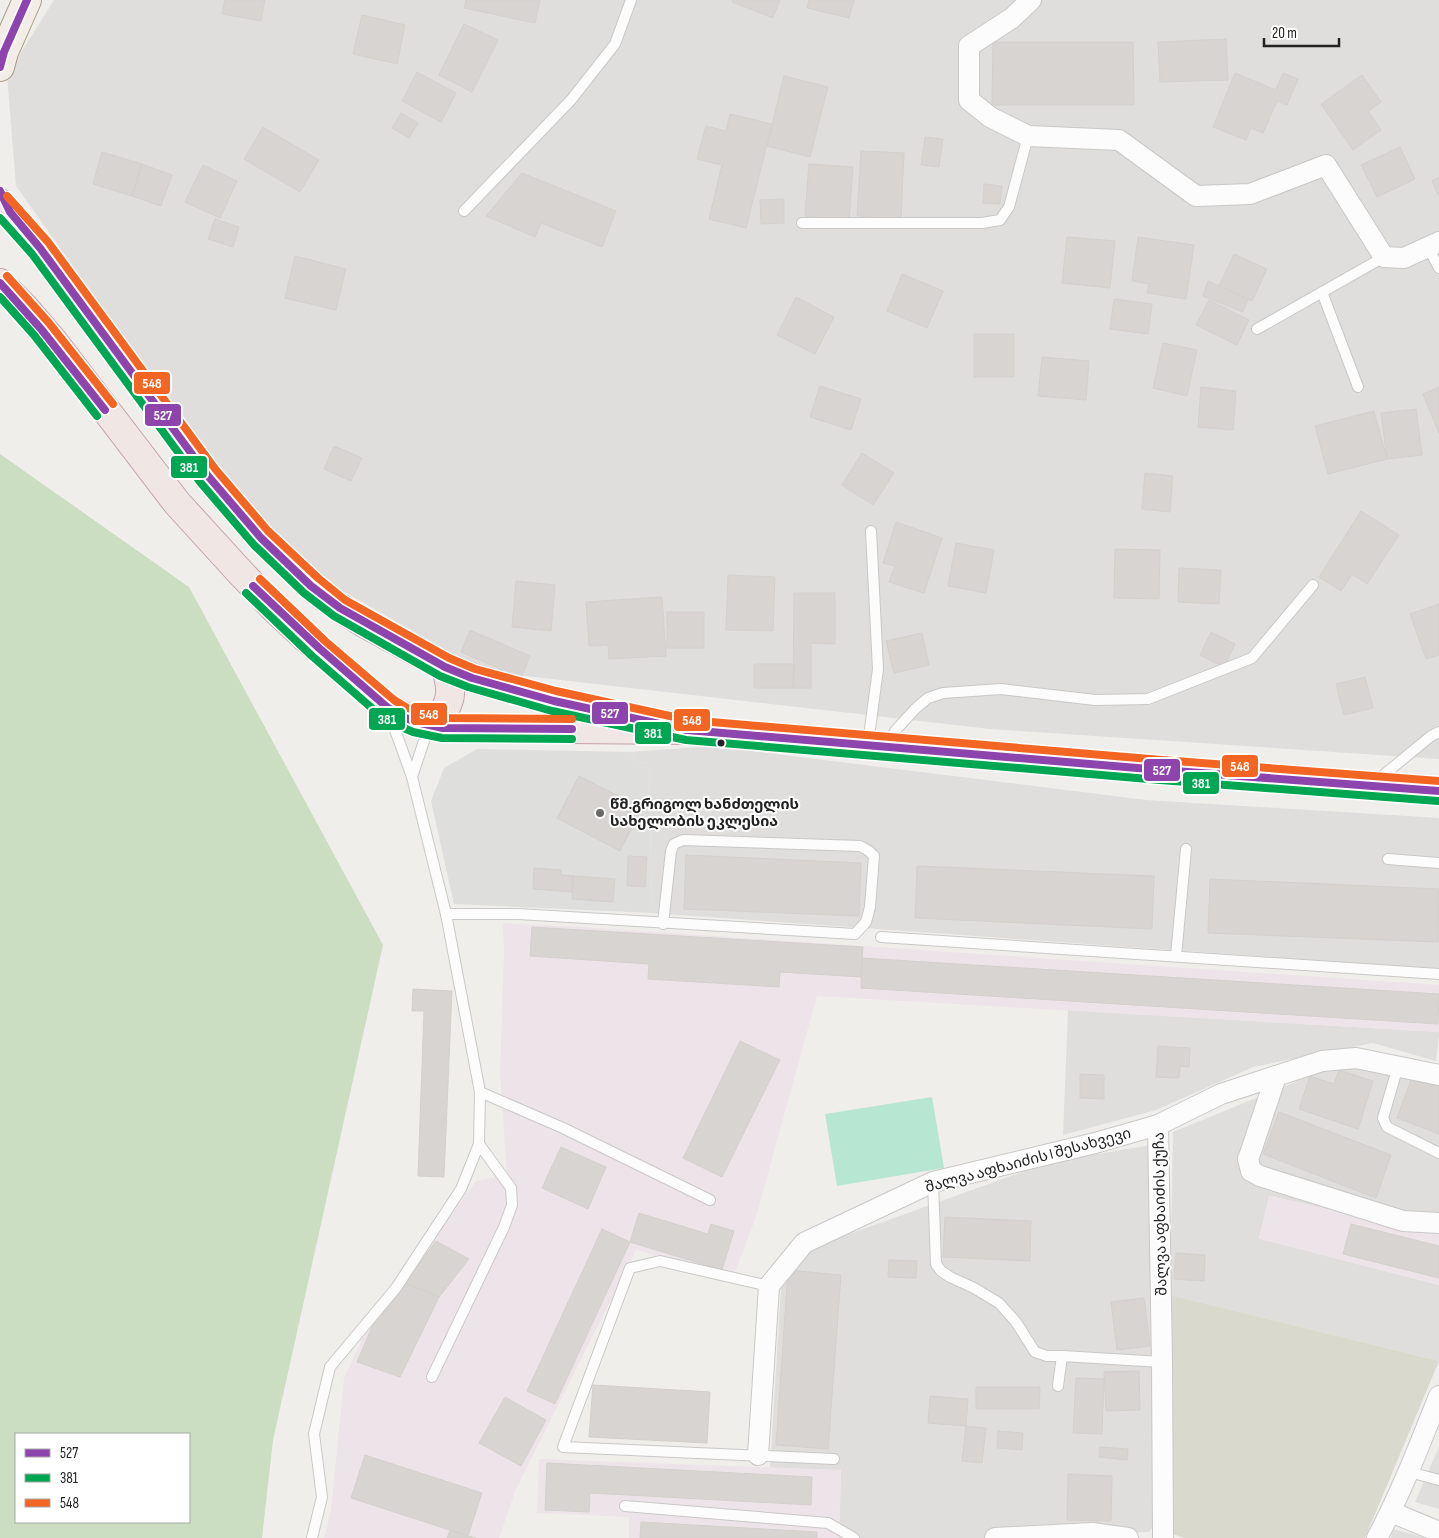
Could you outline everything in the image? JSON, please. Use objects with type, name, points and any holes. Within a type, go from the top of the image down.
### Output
[{"type":"highway","points":[[3,202],[67,284],[127,369],[208,476],[261,538],[311,586],[340,608],[445,667],[472,678],[554,701],[687,730]]},
{"type":"highway","points":[[0,283],[24,307],[54,342],[178,503],[239,571],[299,631],[388,708],[403,717],[430,726],[443,728],[687,730],[1439,791]]},
{"type":"highway","points":[[430,726],[441,716],[447,707],[450,697],[450,680],[445,667]]},
{"type":"main road","points":[[0,18],[17,0]]},
{"type":"main road","points":[[0,67],[4,52],[27,0]]},
{"type":"street","points":[[1031,0],[1012,18],[969,46],[969,100],[990,117],[1028,136],[1119,140],[1196,196],[1250,194],[1326,165],[1384,257],[1404,258],[1434,244]]},
{"type":"street","name":"შალვა აფხაიძის ქუჩა","points":[[1163,1538],[1158,1125],[1221,1094],[1322,1061],[1356,1058],[1439,1075]]},
{"type":"street","points":[[1276,1076],[1248,1160],[1251,1171],[1260,1176],[1403,1221],[1439,1223]]},
{"type":"street","name":"შალვა აფხაიძის I შესახვევი","points":[[769,1286],[804,1243],[933,1182],[1095,1143],[1158,1125]]},
{"type":"street","points":[[758,1455],[769,1286]]},
{"type":"street","points":[[1377,1538],[1409,1472],[1439,1396]]},
{"type":"street","points":[[1391,1512],[1439,1532]]},
{"type":"street","points":[[995,1538],[1092,1533],[1128,1538]]},
{"type":"lane","points":[[464,211],[571,100],[615,44],[631,0]]},
{"type":"lane","points":[[802,223],[982,222],[1000,220],[1009,207],[1028,136]]},
{"type":"lane","points":[[1434,244],[1439,268]]},
{"type":"lane","points":[[1257,329],[1384,257]]},
{"type":"lane","points":[[1322,292],[1358,387]]},
{"type":"lane","points":[[871,530],[878,670],[878,746]]},
{"type":"lane","points":[[878,746],[928,698],[944,693],[1001,689],[1095,700],[1148,699],[1252,658],[1313,585]]},
{"type":"lane","points":[[312,1538],[322,1497],[314,1434],[330,1367],[396,1288],[461,1189],[479,1144],[480,1092],[446,914],[412,778],[388,708]]},
{"type":"lane","points":[[412,778],[430,726]]},
{"type":"lane","points":[[1370,786],[1431,736],[1439,732]]},
{"type":"lane","points":[[446,914],[518,914],[663,924],[855,934],[866,922],[870,907],[874,856],[860,846],[683,840],[674,844],[671,851],[663,924]]},
{"type":"lane","points":[[1176,956],[1186,849]]},
{"type":"lane","points":[[1388,859],[1439,863]]},
{"type":"lane","points":[[881,937],[1439,974]]},
{"type":"lane","points":[[1398,1066],[1383,1118],[1387,1127],[1439,1153]]},
{"type":"lane","points":[[480,1092],[563,1128],[710,1200]]},
{"type":"lane","points":[[432,1377],[504,1227],[512,1205],[511,1188],[479,1144]]},
{"type":"lane","points":[[933,1182],[936,1264],[941,1271],[950,1277],[974,1288],[999,1303],[1016,1322],[1036,1352],[1047,1356],[1162,1362]]},
{"type":"lane","points":[[769,1286],[660,1261],[630,1268],[563,1447],[834,1459]]},
{"type":"lane","points":[[1058,1386],[1062,1356]]},
{"type":"lane","points":[[1409,1472],[1439,1480]]},
{"type":"lane","points":[[625,1506],[828,1523],[854,1538]]},
{"type":"shaded area","points":[[54,0],[1439,0],[1439,759],[990,729],[482,671],[315,575],[220,473],[16,186],[7,75]]},
{"type":"shaded area","points":[[712,746],[1146,800],[1439,818],[1439,969],[652,913],[649,763],[635,762],[630,752]]},
{"type":"shaded area","points":[[477,749],[630,752],[635,762],[649,763],[652,913],[454,904],[431,801],[444,768]]},
{"type":"shaded area","points":[[503,923],[1439,985],[1439,1032],[817,996],[756,1217],[733,1277],[636,1250],[516,1489],[499,1538],[324,1538],[331,1510],[344,1378],[371,1320],[402,1282],[476,1181],[507,1175],[500,1073],[504,952]]},
{"type":"shaded area","points":[[1068,1010],[1439,1032],[1439,1036],[1436,1061],[1373,1043],[1253,1067],[1156,1110],[1063,1135]]},
{"type":"shaded area","points":[[1339,1064],[1439,1081],[1439,1234],[1270,1196],[1259,1238],[1439,1285],[1439,1361],[1170,1295],[1173,1132]]},
{"type":"shaded area","points":[[1151,1145],[1156,1523],[1149,1532],[983,1538],[839,1538],[841,1470],[770,1468],[782,1272],[813,1247],[1050,1162]]},
{"type":"shaded area","points":[[1269,1196],[1439,1234],[1439,1285],[1259,1239]]},
{"type":"shaded area","points":[[1170,1295],[1439,1361],[1365,1538],[1184,1538],[1173,1534]]},
{"type":"shaded area","points":[[1439,1447],[1439,1509],[1415,1502]]},
{"type":"shaded area","points":[[539,1459],[841,1470],[839,1538],[629,1538],[629,1517],[537,1513]]},
{"type":"shaded area","points":[[1393,1529],[1426,1538],[1391,1538]]},
{"type":"green space","points":[[0,454],[189,587],[383,945],[273,1440],[262,1538],[0,1538]]},
{"type":"green space","points":[[932,1097],[944,1168],[837,1186],[825,1114]]},
{"type":"building","points":[[225,0],[265,0],[261,21],[222,14]]},
{"type":"building","points":[[466,0],[540,0],[535,23],[464,8]]},
{"type":"building","points":[[733,0],[780,0],[773,18],[732,2]]},
{"type":"building","points":[[809,0],[854,0],[849,18],[807,8]]},
{"type":"building","points":[[362,15],[405,25],[397,64],[353,54]]},
{"type":"building","points":[[464,24],[498,40],[472,92],[439,75]]},
{"type":"building","points":[[1226,39],[1228,80],[1160,82],[1158,42]]},
{"type":"building","points":[[993,42],[1133,42],[1134,105],[992,105]]},
{"type":"building","points":[[417,72],[456,93],[441,122],[402,101]]},
{"type":"building","points":[[1235,73],[1276,90],[1283,73],[1298,79],[1287,105],[1277,101],[1263,133],[1251,128],[1246,140],[1213,127]]},
{"type":"building","points":[[1362,75],[1381,102],[1368,111],[1381,130],[1353,150],[1321,104]]},
{"type":"building","points":[[784,76],[828,87],[810,157],[767,146]]},
{"type":"building","points":[[401,113],[418,123],[409,138],[392,128]]},
{"type":"building","points":[[730,114],[772,124],[746,228],[709,219],[722,165],[697,159],[706,126],[726,131]]},
{"type":"building","points":[[263,127],[319,160],[300,192],[244,159]]},
{"type":"building","points":[[925,137],[943,139],[939,167],[921,165]]},
{"type":"building","points":[[1400,147],[1415,179],[1377,197],[1361,165]]},
{"type":"building","points":[[861,151],[904,153],[901,219],[857,216]]},
{"type":"building","points":[[102,152],[142,164],[132,196],[93,184]]},
{"type":"building","points":[[142,164],[172,175],[161,206],[132,196]]},
{"type":"building","points":[[809,164],[853,167],[849,220],[805,216]]},
{"type":"building","points":[[203,165],[237,181],[220,218],[185,202]]},
{"type":"building","points":[[522,173],[616,211],[602,247],[541,223],[535,237],[486,216]]},
{"type":"building","points":[[1439,177],[1439,197],[1432,181]]},
{"type":"building","points":[[984,184],[1002,186],[1000,204],[983,203]]},
{"type":"building","points":[[784,199],[784,223],[761,224],[760,200]]},
{"type":"building","points":[[215,219],[239,227],[233,247],[208,239]]},
{"type":"building","points":[[1067,237],[1115,241],[1110,288],[1062,283]]},
{"type":"building","points":[[1138,237],[1194,245],[1186,299],[1147,293],[1149,284],[1132,281]]},
{"type":"building","points":[[1234,254],[1267,269],[1252,301],[1219,286]]},
{"type":"building","points":[[295,256],[346,269],[336,310],[285,298]]},
{"type":"building","points":[[902,274],[943,291],[927,328],[887,311]]},
{"type":"building","points":[[1208,281],[1248,299],[1243,312],[1203,296]]},
{"type":"building","points":[[796,297],[834,317],[815,354],[777,335]]},
{"type":"building","points":[[1114,299],[1152,304],[1148,334],[1110,329]]},
{"type":"building","points":[[1209,300],[1249,320],[1237,345],[1196,325]]},
{"type":"building","points":[[974,334],[1014,334],[1014,377],[974,377]]},
{"type":"building","points":[[1163,343],[1197,350],[1187,396],[1153,388]]},
{"type":"building","points":[[1042,357],[1089,361],[1086,400],[1038,396]]},
{"type":"building","points":[[820,386],[861,399],[851,430],[810,417]]},
{"type":"building","points":[[1201,387],[1236,391],[1233,430],[1198,427]]},
{"type":"building","points":[[1439,387],[1439,433],[1423,394]]},
{"type":"building","points":[[1416,409],[1422,455],[1387,459],[1381,413]]},
{"type":"building","points":[[1374,411],[1387,459],[1328,474],[1315,426]]},
{"type":"building","points":[[334,446],[362,458],[351,481],[324,469]]},
{"type":"building","points":[[862,453],[894,473],[873,505],[842,485]]},
{"type":"building","points":[[1145,473],[1173,476],[1170,512],[1142,509]]},
{"type":"building","points":[[1361,511],[1399,535],[1367,584],[1352,574],[1341,591],[1319,577]]},
{"type":"building","points":[[896,522],[942,538],[924,593],[889,582],[895,566],[883,563]]},
{"type":"building","points":[[956,543],[994,550],[986,593],[948,586]]},
{"type":"building","points":[[1115,549],[1160,550],[1159,599],[1114,598]]},
{"type":"building","points":[[1179,568],[1221,570],[1219,604],[1178,602]]},
{"type":"building","points":[[728,575],[775,577],[773,631],[726,630]]},
{"type":"building","points":[[516,581],[555,585],[551,631],[512,627]]},
{"type":"building","points":[[794,593],[835,593],[835,644],[811,643],[811,688],[793,688]]},
{"type":"building","points":[[662,597],[666,656],[609,659],[608,645],[589,646],[586,602]]},
{"type":"building","points":[[1439,604],[1439,655],[1426,659],[1410,614]]},
{"type":"building","points":[[667,612],[704,612],[704,648],[667,648]]},
{"type":"building","points":[[470,630],[530,656],[521,678],[461,652]]},
{"type":"building","points":[[1211,632],[1235,644],[1224,667],[1200,655]]},
{"type":"building","points":[[922,633],[929,665],[894,673],[886,641]]},
{"type":"building","points":[[754,664],[794,664],[793,688],[754,688]]},
{"type":"building","points":[[1365,677],[1373,708],[1344,715],[1336,684]]},
{"type":"building","name":"წმ.გრიგოლ ხანძთელის სახელობის ეკლესია","points":[[579,776],[642,808],[620,851],[557,818]]},
{"type":"building","points":[[686,855],[861,863],[859,916],[684,909]]},
{"type":"building","points":[[628,856],[647,857],[645,887],[627,886]]},
{"type":"building","points":[[917,866],[1154,876],[1152,929],[915,918]]},
{"type":"building","points":[[534,868],[561,870],[561,875],[573,876],[572,892],[533,889]]},
{"type":"building","points":[[573,876],[615,879],[613,902],[572,899]]},
{"type":"building","points":[[1210,879],[1439,889],[1438,942],[1208,933]]},
{"type":"building","points":[[532,927],[863,947],[861,977],[780,972],[779,987],[648,979],[649,964],[530,956]]},
{"type":"building","points":[[862,958],[1439,994],[1438,1024],[861,988]]},
{"type":"building","points":[[413,989],[452,991],[444,1177],[418,1176],[424,1011],[412,1011]]},
{"type":"building","points":[[740,1041],[780,1060],[722,1177],[683,1158]]},
{"type":"building","points":[[1158,1046],[1190,1048],[1189,1067],[1180,1066],[1179,1078],[1156,1077]]},
{"type":"building","points":[[1339,1070],[1373,1081],[1358,1129],[1299,1109],[1310,1076],[1334,1084]]},
{"type":"building","points":[[1080,1074],[1104,1075],[1104,1099],[1080,1098]]},
{"type":"building","points":[[1412,1077],[1439,1087],[1439,1134],[1397,1118]]},
{"type":"building","points":[[1279,1112],[1391,1155],[1376,1198],[1263,1154]]},
{"type":"building","points":[[561,1147],[606,1167],[588,1209],[542,1188]]},
{"type":"building","points":[[639,1213],[708,1234],[711,1224],[734,1231],[722,1270],[630,1242]]},
{"type":"building","points":[[945,1217],[1031,1221],[1030,1261],[943,1257]]},
{"type":"building","points":[[1351,1224],[1439,1246],[1439,1278],[1343,1254]]},
{"type":"building","points":[[602,1229],[630,1242],[555,1404],[527,1391]]},
{"type":"building","points":[[436,1241],[469,1259],[439,1297],[405,1283]]},
{"type":"building","points":[[1176,1253],[1205,1255],[1204,1281],[1174,1279]]},
{"type":"building","points":[[889,1260],[917,1261],[916,1278],[888,1277]]},
{"type":"building","points":[[788,1270],[841,1275],[828,1449],[776,1445]]},
{"type":"building","points":[[405,1283],[439,1297],[400,1377],[357,1362],[376,1318]]},
{"type":"building","points":[[1144,1298],[1150,1346],[1117,1350],[1111,1302]]},
{"type":"building","points":[[1139,1371],[1140,1410],[1106,1411],[1104,1372]]},
{"type":"building","points":[[1076,1378],[1104,1379],[1102,1434],[1073,1433]]},
{"type":"building","points":[[593,1385],[710,1392],[707,1443],[589,1437]]},
{"type":"building","points":[[976,1387],[1040,1387],[1039,1409],[976,1409]]},
{"type":"building","points":[[930,1396],[968,1399],[966,1426],[928,1423]]},
{"type":"building","points":[[505,1397],[546,1420],[521,1466],[479,1443]]},
{"type":"building","points":[[966,1426],[986,1428],[982,1463],[962,1461]]},
{"type":"building","points":[[998,1431],[1023,1433],[1022,1450],[997,1448]]},
{"type":"building","points":[[1100,1447],[1128,1449],[1127,1460],[1099,1457]]},
{"type":"building","points":[[365,1455],[482,1493],[468,1536],[351,1498]]},
{"type":"building","points":[[547,1463],[812,1477],[811,1505],[590,1493],[589,1512],[545,1510]]},
{"type":"building","points":[[1068,1474],[1112,1476],[1111,1521],[1067,1520]]},
{"type":"building","points":[[641,1522],[817,1532],[817,1538],[640,1538]]},
{"type":"building","points":[[450,1530],[468,1536],[476,1538],[447,1538]]},
{"type":"transit line","name":"527","points":[[0,67],[4,52],[27,0]]},
{"type":"transit line","name":"527","points":[[0,191],[10,212],[40,248],[208,476],[261,538],[311,586],[340,608],[445,667],[472,678],[554,701],[687,730],[1161,770],[1439,791]]},
{"type":"transit line","name":"548","points":[[7,196],[48,242],[216,470],[268,531],[318,578],[345,600],[449,658],[475,669],[556,691],[688,720],[1439,781]]},
{"type":"transit line","name":"381","points":[[0,218],[32,254],[200,482],[254,545],[304,593],[334,616],[440,676],[468,687],[552,711],[686,740],[1160,780],[1438,801]]},
{"type":"transit line","name":"548","points":[[7,276],[49,323],[113,404]]},
{"type":"transit line","name":"527","points":[[0,283],[41,329],[105,410]]},
{"type":"transit line","name":"381","points":[[0,297],[34,335],[97,416]]},
{"type":"transit line","name":"548","points":[[260,579],[325,641],[394,700],[407,708],[444,718],[572,719]]},
{"type":"transit line","name":"527","points":[[253,586],[319,648],[388,708],[403,717],[443,728],[572,729]]},
{"type":"transit line","name":"381","points":[[246,593],[312,656],[381,716],[399,726],[413,732],[442,738],[572,739]]},
{"type":"place","name":"წმ.გრიგოლ ხანძთელის სახელობის ეკლესია","points":[[600,813]]}]
